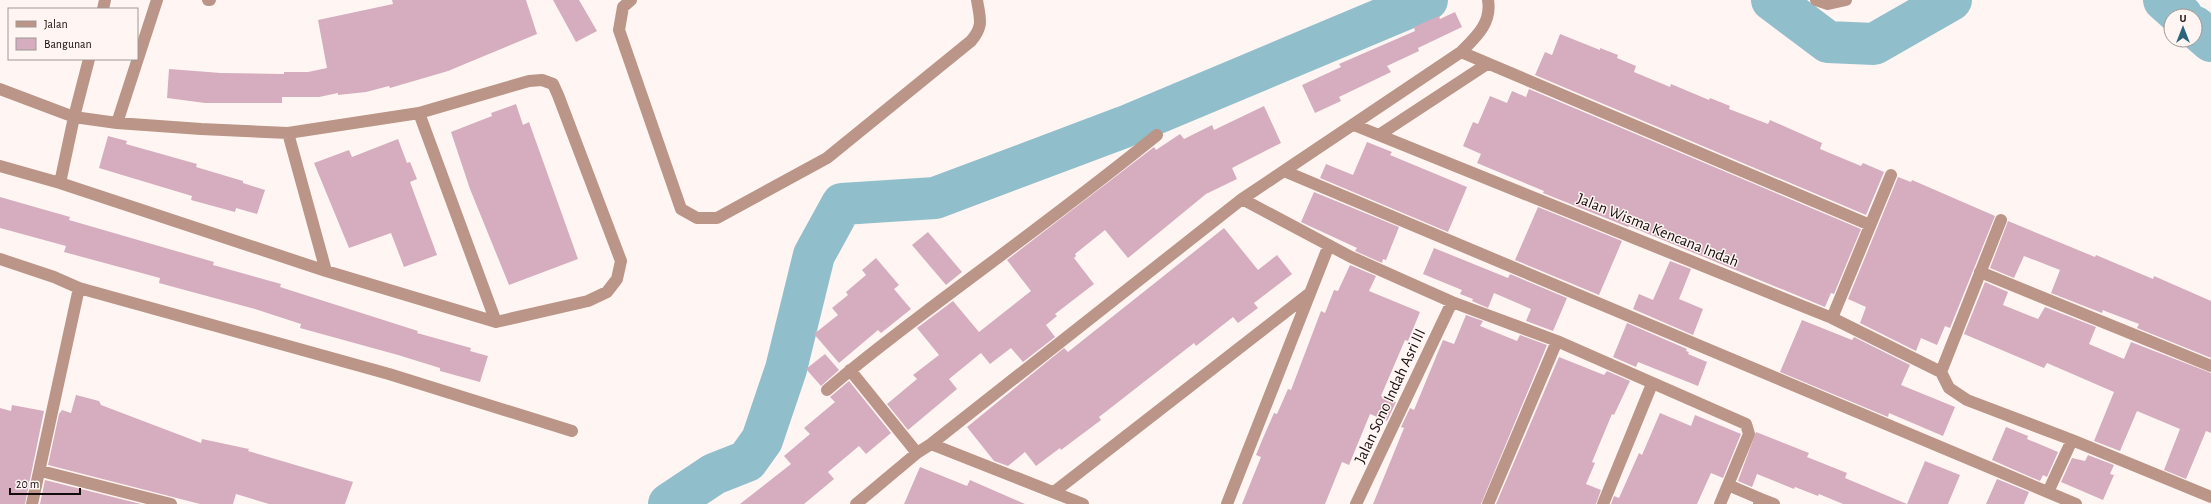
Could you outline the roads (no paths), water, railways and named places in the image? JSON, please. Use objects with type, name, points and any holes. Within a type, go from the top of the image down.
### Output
[{"type":"street","points":[[138,58],[157,0]]},
{"type":"street","points":[[631,0],[623,7],[619,30],[680,209],[697,218],[717,218],[827,158],[971,41],[980,31],[981,21],[977,0]]},
{"type":"street","points":[[856,504],[917,453],[931,444],[1242,199],[1461,52],[1485,26],[1489,16],[1488,0]]},
{"type":"street","points":[[1816,0],[1828,4],[1846,0]]},
{"type":"street","points":[[1461,52],[1870,225]]},
{"type":"street","points":[[60,183],[74,117],[89,60]]},
{"type":"street","points":[[117,123],[137,60]]},
{"type":"street","points":[[1379,135],[1487,64]]},
{"type":"street","points":[[0,89],[74,117],[117,123],[201,130],[288,133],[419,112],[529,81],[542,80],[552,84],[621,261],[617,278],[607,292],[588,301],[496,322],[326,271],[60,183],[0,166]]},
{"type":"street","points":[[419,112],[496,322]]},
{"type":"street","name":"Jalan Wisma Kencana Indah","points":[[1354,125],[1832,318],[1941,372]]},
{"type":"street","points":[[288,133],[326,271]]},
{"type":"street","points":[[827,390],[850,370],[978,272],[1096,185],[1157,135]]},
{"type":"street","points":[[1284,172],[2076,504]]},
{"type":"street","points":[[1832,318],[1891,174]]},
{"type":"street","points":[[1242,199],[1350,257],[1452,302],[1557,341],[1746,424],[1749,434],[1720,504]]},
{"type":"street","points":[[2001,220],[1941,372],[1949,388],[1967,400],[2072,440],[2211,497]]},
{"type":"street","points":[[1227,504],[1329,245]]},
{"type":"street","points":[[0,259],[54,277],[79,288],[389,374],[572,431]]},
{"type":"street","points":[[1980,272],[2211,366]]},
{"type":"street","points":[[32,504],[79,288]]},
{"type":"street","points":[[1054,492],[1310,293]]},
{"type":"street","name":"Jalan Sono Indah Asri III","points":[[1356,504],[1452,302]]},
{"type":"street","points":[[1488,504],[1557,341]]},
{"type":"street","points":[[850,370],[917,453]]},
{"type":"street","points":[[1604,504],[1652,384]]},
{"type":"street","points":[[2048,492],[2072,440]]},
{"type":"street","points":[[931,444],[1083,504]]},
{"type":"street","points":[[40,471],[171,504]]},
{"type":"street","points":[[1728,484],[1760,501],[1774,504]]},
{"type":"waterway","points":[[669,504],[714,474],[747,461],[762,440],[786,369],[814,255],[842,204],[935,198],[1124,127],[1427,0]]},
{"type":"waterway","points":[[1772,0],[1828,42],[1874,44],[1951,0]]},
{"type":"waterway","points":[[2164,0],[2173,8]]},
{"type":"waterway","points":[[2203,34],[2211,41]]}]
